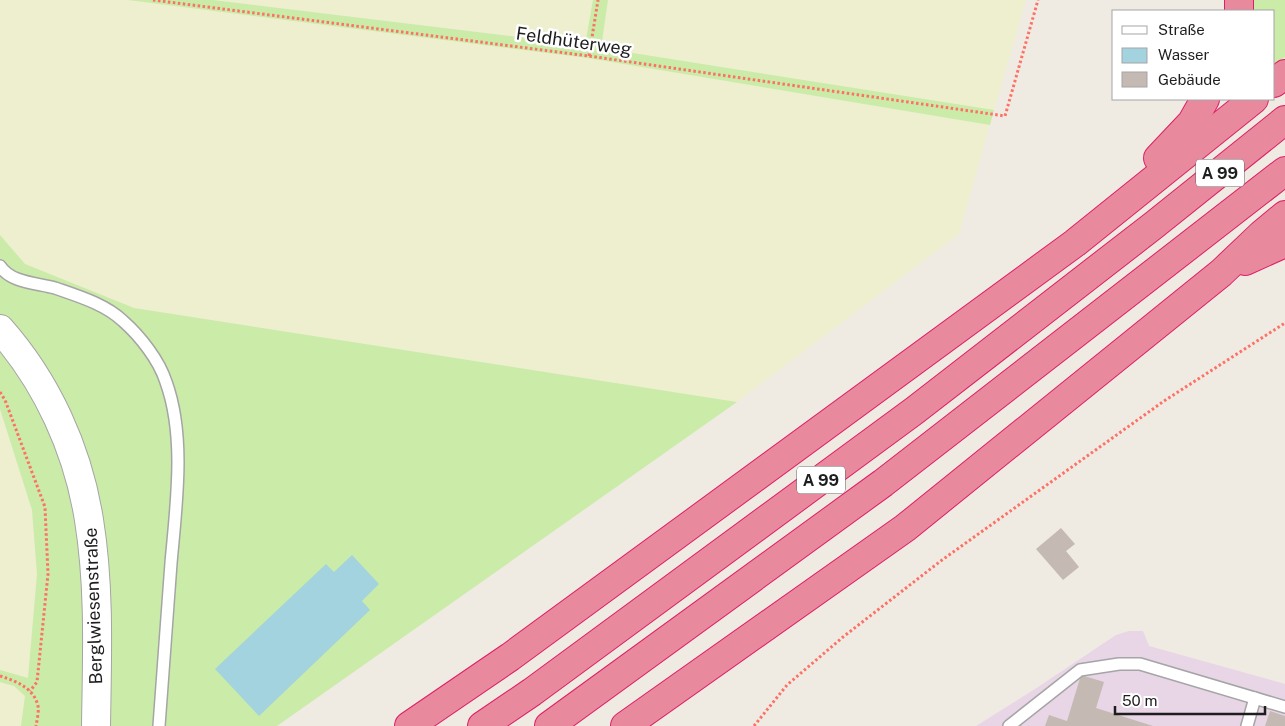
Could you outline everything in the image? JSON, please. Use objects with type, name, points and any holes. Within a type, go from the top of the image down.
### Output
[{"type":"highway","points":[[1275,82],[1285,74]]},
{"type":"highway","points":[[1075,243],[1086,221],[1148,170],[1192,122],[1204,100]]},
{"type":"highway","points":[[409,726],[510,657],[1075,243],[1253,100]]},
{"type":"highway","name":"A 99","points":[[482,726],[532,692],[914,411],[1154,225],[1285,120]]},
{"type":"highway","name":"A 99","points":[[548,726],[883,483],[1285,172]]},
{"type":"highway","points":[[625,726],[905,528],[1221,273],[1285,215]]},
{"type":"highway","points":[[1221,273],[1285,243]]},
{"type":"street","name":"Berglwiesenstraße","points":[[0,329],[17,348],[44,390],[68,442],[81,484],[89,518],[94,556],[96,595],[96,726]]},
{"type":"lane","points":[[0,266],[16,278],[54,288],[95,303],[122,320],[147,347],[166,381],[174,409],[178,443],[176,506],[159,726]]},
{"type":"lane","points":[[1009,726],[1080,670],[1119,664],[1140,664],[1285,707]]},
{"type":"lane","points":[[1247,726],[1255,698]]},
{"type":"path","name":"Feldhüterweg","points":[[153,0],[588,56],[1005,116],[1038,0]]},
{"type":"path","points":[[588,56],[598,0]]},
{"type":"path","points":[[754,726],[787,685],[843,637],[942,560],[1164,401],[1285,323]]},
{"type":"path","points":[[0,392],[5,400],[45,507],[48,574],[37,682],[30,691]]},
{"type":"path","points":[[0,676],[12,680],[30,691],[38,707],[36,726]]},
{"type":"shaded area","points":[[1129,631],[1143,631],[1149,646],[1285,684],[1285,726],[976,726],[1116,635]]},
{"type":"green space","points":[[0,0],[128,0],[588,58],[990,125],[959,234],[737,402],[134,308],[25,264],[0,235]]},
{"type":"green space","points":[[128,0],[213,0],[585,45],[593,0],[608,0],[601,48],[994,110],[990,125],[588,58]]},
{"type":"green space","points":[[213,0],[593,0],[586,45]]},
{"type":"green space","points":[[608,0],[1026,0],[994,110],[601,48]]},
{"type":"green space","points":[[1251,0],[1285,0],[1285,57],[1275,65],[1275,10],[1250,10]]},
{"type":"green space","points":[[0,235],[25,264],[134,308],[737,402],[277,726],[21,726],[25,696],[14,686],[0,682],[0,670],[28,678],[37,574],[32,510],[0,409]]},
{"type":"green space","points":[[0,409],[32,510],[37,574],[28,678],[0,670]]},
{"type":"green space","points":[[0,682],[14,686],[25,696],[21,726],[0,726]]},
{"type":"water","points":[[352,555],[379,584],[362,601],[370,610],[259,716],[215,669],[326,564],[334,572]]},
{"type":"building","points":[[1061,528],[1075,544],[1066,551],[1079,567],[1063,580],[1036,549]]},
{"type":"building","points":[[1081,675],[1104,682],[1096,708],[1153,726],[1045,726],[1049,715],[1067,721]]},
{"type":"building","points":[[1270,711],[1285,716],[1285,726],[1265,726]]}]
